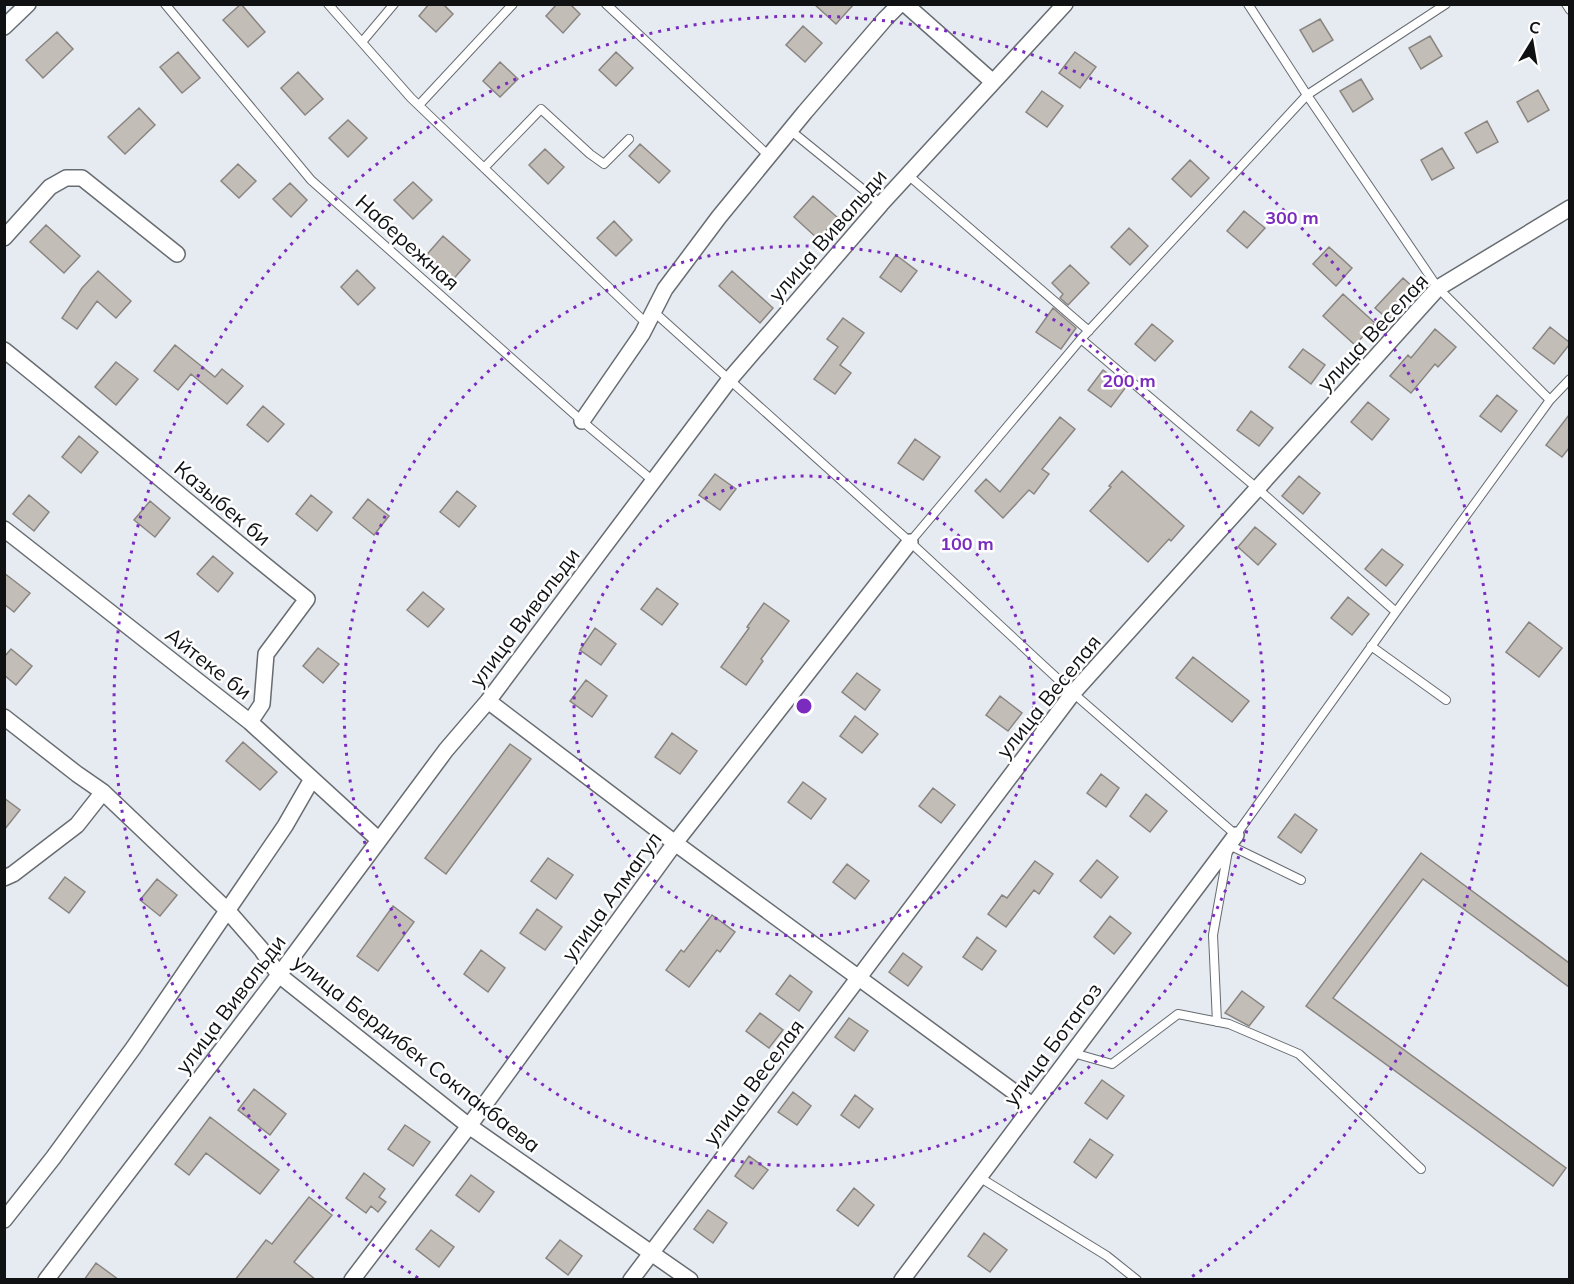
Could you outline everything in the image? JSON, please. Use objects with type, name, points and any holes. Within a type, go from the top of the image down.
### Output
[{"type":"street","points":[[5,26],[28,4]]},
{"type":"street","points":[[582,421],[642,334],[665,289],[718,217],[900,4]]},
{"type":"street","points":[[905,4],[993,82]]},
{"type":"street","name":"улица Вивальди","points":[[46,1280],[279,975],[446,750],[488,701],[730,379],[881,204],[1065,4]]},
{"type":"street","points":[[4,238],[50,187],[66,178],[82,178],[177,254]]},
{"type":"street","name":"улица Веселая","points":[[631,1280],[1073,693],[1438,288],[1569,208]]},
{"type":"street","name":"Казыбек би","points":[[4,350],[91,419],[232,539],[307,599],[266,654],[262,704],[250,722]]},
{"type":"street","name":"Айтеке би","points":[[4,529],[250,722],[379,840]]},
{"type":"street","name":"улица Алмагул","points":[[352,1280],[469,1126],[675,843],[910,542]]},
{"type":"street","points":[[488,701],[675,843],[1032,1105]]},
{"type":"street","name":"улица Бердибек Сокпакбаева","points":[[4,717],[103,792],[227,910],[261,949],[279,975],[469,1126],[690,1280]]},
{"type":"street","points":[[4,1220],[53,1158],[134,1047],[285,826],[312,779]]},
{"type":"street","points":[[4,878],[13,874],[77,825],[103,792]]},
{"type":"street","name":"улица Ботагоз","points":[[902,1280],[1232,840]]},
{"type":"lane","name":"Набережная","points":[[165,4],[311,180],[582,421],[652,480]]},
{"type":"lane","points":[[328,4],[418,105],[650,318],[730,379],[1232,840],[1301,880]]},
{"type":"lane","points":[[362,42],[394,4]]},
{"type":"lane","points":[[418,105],[513,4]]},
{"type":"lane","points":[[606,4],[769,156]]},
{"type":"lane","points":[[1248,4],[1438,288],[1550,400]]},
{"type":"lane","points":[[910,542],[1081,339],[1307,95],[1446,4]]},
{"type":"lane","points":[[1566,4],[1569,10]]},
{"type":"lane","points":[[484,168],[542,109],[590,154],[604,164],[629,139]]},
{"type":"lane","points":[[790,130],[881,204]]},
{"type":"lane","points":[[908,175],[1089,331]]},
{"type":"lane","points":[[1081,339],[1258,489],[1396,612]]},
{"type":"lane","points":[[1217,1022],[1214,935],[1232,840],[1550,400],[1569,379]]},
{"type":"lane","points":[[1371,646],[1446,700]]},
{"type":"lane","points":[[1071,1053],[1112,1064],[1178,1014],[1229,1024],[1299,1054],[1421,1169]]},
{"type":"lane","points":[[979,1177],[1107,1256],[1137,1280]]},
{"type":"building","points":[[241,4],[265,32],[248,47],[223,20]]},
{"type":"building","points":[[429,4],[443,4],[453,14],[436,32],[419,16]]},
{"type":"building","points":[[557,4],[570,4],[580,14],[563,33],[546,16]]},
{"type":"building","points":[[814,4],[854,4],[836,24]]},
{"type":"building","points":[[1320,19],[1333,40],[1313,52],[1300,30]]},
{"type":"building","points":[[803,26],[822,43],[805,62],[786,45]]},
{"type":"building","points":[[57,32],[73,49],[43,78],[26,60]]},
{"type":"building","points":[[1430,36],[1442,56],[1421,69],[1409,48]]},
{"type":"building","points":[[178,52],[200,78],[182,93],[160,67]]},
{"type":"building","points":[[616,52],[633,68],[616,86],[599,70]]},
{"type":"building","points":[[1075,52],[1096,67],[1080,88],[1059,73]]},
{"type":"building","points":[[500,62],[518,79],[500,97],[483,81]]},
{"type":"building","points":[[298,72],[323,99],[305,115],[281,88]]},
{"type":"building","points":[[1361,79],[1373,99],[1353,112],[1340,91]]},
{"type":"building","points":[[1538,90],[1549,110],[1528,122],[1517,102]]},
{"type":"building","points":[[1042,91],[1063,106],[1047,127],[1026,112]]},
{"type":"building","points":[[139,108],[155,125],[125,154],[108,137]]},
{"type":"building","points":[[348,120],[367,138],[348,157],[329,138]]},
{"type":"building","points":[[1487,121],[1498,142],[1477,153],[1465,133]]},
{"type":"building","points":[[640,144],[670,171],[659,183],[629,156]]},
{"type":"building","points":[[1442,148],[1454,168],[1432,180],[1421,160]]},
{"type":"building","points":[[545,149],[564,167],[548,184],[529,165]]},
{"type":"building","points":[[1190,160],[1209,178],[1191,197],[1172,179]]},
{"type":"building","points":[[238,164],[256,181],[239,198],[221,181]]},
{"type":"building","points":[[413,182],[432,200],[413,219],[394,200]]},
{"type":"building","points":[[290,183],[307,200],[291,217],[273,199]]},
{"type":"building","points":[[813,196],[838,218],[818,239],[794,217]]},
{"type":"building","points":[[1244,211],[1265,228],[1247,248],[1227,231]]},
{"type":"building","points":[[614,221],[632,240],[616,256],[597,238]]},
{"type":"building","points":[[46,225],[80,256],[64,273],[30,242]]},
{"type":"building","points":[[1129,228],[1148,246],[1130,265],[1111,247]]},
{"type":"building","points":[[443,236],[470,260],[450,283],[423,259]]},
{"type":"building","points":[[1329,247],[1352,268],[1336,286],[1313,264]]},
{"type":"building","points":[[896,255],[917,271],[901,292],[880,277]]},
{"type":"building","points":[[1070,265],[1089,283],[1068,305],[1060,298],[1063,294],[1052,283]]},
{"type":"building","points":[[357,270],[375,288],[358,305],[341,287]]},
{"type":"building","points":[[98,271],[131,301],[116,318],[97,301],[77,329],[62,318],[82,288]]},
{"type":"building","points":[[732,271],[773,308],[760,323],[719,286]]},
{"type":"building","points":[[1403,278],[1416,290],[1389,320],[1375,308]]},
{"type":"building","points":[[1343,294],[1375,323],[1355,345],[1323,316]]},
{"type":"building","points":[[1053,308],[1076,328],[1061,349],[1036,332]]},
{"type":"building","points":[[843,318],[864,333],[840,365],[851,373],[835,394],[814,379],[838,347],[827,339]]},
{"type":"building","points":[[1152,324],[1173,341],[1155,361],[1135,344]]},
{"type":"building","points":[[1550,327],[1569,342],[1554,364],[1533,348]]},
{"type":"building","points":[[1435,329],[1456,347],[1438,367],[1435,364],[1411,393],[1390,376],[1408,355],[1411,358]]},
{"type":"building","points":[[175,345],[215,377],[222,369],[243,386],[227,404],[191,374],[178,390],[154,371]]},
{"type":"building","points":[[1303,349],[1325,365],[1311,384],[1289,367]]},
{"type":"building","points":[[116,362],[138,379],[116,405],[95,387]]},
{"type":"building","points":[[1103,370],[1126,387],[1111,407],[1088,390]]},
{"type":"building","points":[[1497,395],[1517,411],[1501,432],[1480,416]]},
{"type":"building","points":[[1368,402],[1389,419],[1372,440],[1351,422]]},
{"type":"building","points":[[263,406],[284,424],[268,442],[247,425]]},
{"type":"building","points":[[1251,411],[1273,428],[1259,446],[1237,430]]},
{"type":"building","points":[[1569,415],[1569,448],[1562,457],[1546,445]]},
{"type":"building","points":[[1060,417],[1075,429],[1042,469],[1049,474],[1034,494],[1029,490],[1003,518],[975,491],[986,479],[1000,492]]},
{"type":"building","points":[[79,436],[98,452],[81,473],[62,457]]},
{"type":"building","points":[[915,439],[940,457],[923,480],[898,463]]},
{"type":"building","points":[[1122,471],[1184,526],[1148,562],[1090,511]]},
{"type":"building","points":[[715,474],[736,489],[720,510],[699,495]]},
{"type":"building","points":[[1299,476],[1320,493],[1303,514],[1282,496]]},
{"type":"building","points":[[457,491],[476,506],[459,527],[440,512]]},
{"type":"building","points":[[29,495],[49,512],[34,531],[13,514]]},
{"type":"building","points":[[311,495],[332,512],[317,531],[296,514]]},
{"type":"building","points":[[368,499],[389,516],[374,535],[353,518]]},
{"type":"building","points":[[150,501],[170,518],[155,537],[134,520]]},
{"type":"building","points":[[1255,527],[1276,544],[1258,565],[1238,547]]},
{"type":"building","points":[[1382,549],[1403,565],[1386,586],[1365,569]]},
{"type":"building","points":[[213,556],[233,573],[218,592],[197,574]]},
{"type":"building","points":[[4,573],[30,593],[14,612],[4,604]]},
{"type":"building","points":[[657,588],[678,604],[662,625],[641,609]]},
{"type":"building","points":[[423,592],[444,609],[428,627],[407,610]]},
{"type":"building","points":[[1348,597],[1369,614],[1352,635],[1331,618]]},
{"type":"building","points":[[764,603],[789,621],[761,659],[763,661],[746,685],[721,667]]},
{"type":"building","points":[[1529,622],[1562,648],[1539,677],[1506,652]]},
{"type":"building","points":[[595,628],[616,644],[601,665],[580,650]]},
{"type":"building","points":[[318,648],[339,664],[323,683],[303,666]]},
{"type":"building","points":[[11,649],[32,666],[16,685],[4,675],[4,657]]},
{"type":"building","points":[[1193,657],[1249,701],[1232,722],[1176,678]]},
{"type":"building","points":[[857,673],[880,690],[865,710],[842,692]]},
{"type":"building","points":[[586,680],[607,696],[592,717],[570,701]]},
{"type":"building","points":[[1000,696],[1022,713],[1008,731],[986,715]]},
{"type":"building","points":[[855,716],[878,734],[862,753],[840,736]]},
{"type":"building","points":[[672,733],[697,751],[680,774],[655,757]]},
{"type":"building","points":[[243,742],[277,772],[260,790],[226,761]]},
{"type":"building","points":[[510,744],[531,759],[446,874],[425,858]]},
{"type":"building","points":[[1101,774],[1119,788],[1106,807],[1087,793]]},
{"type":"building","points":[[803,782],[826,799],[811,819],[788,802]]},
{"type":"building","points":[[933,788],[955,805],[941,823],[919,806]]},
{"type":"building","points":[[1146,794],[1167,811],[1150,832],[1130,816]]},
{"type":"building","points":[[4,798],[20,810],[4,830]]},
{"type":"building","points":[[1295,814],[1317,830],[1301,853],[1278,837]]},
{"type":"building","points":[[1421,853],[1569,963],[1569,987],[1423,879],[1333,998],[1566,1168],[1553,1186],[1306,1006]]},
{"type":"building","points":[[548,858],[573,875],[556,899],[531,881]]},
{"type":"building","points":[[1097,860],[1118,877],[1101,898],[1080,881]]},
{"type":"building","points":[[1035,861],[1053,874],[1039,894],[1034,890],[1006,927],[988,914],[1002,895],[1007,898]]},
{"type":"building","points":[[847,864],[869,881],[855,899],[833,882]]},
{"type":"building","points":[[65,877],[85,892],[69,913],[49,898]]},
{"type":"building","points":[[157,879],[177,895],[160,916],[140,900]]},
{"type":"building","points":[[393,906],[414,922],[378,971],[357,956]]},
{"type":"building","points":[[537,909],[562,927],[545,950],[520,933]]},
{"type":"building","points":[[712,915],[735,932],[720,952],[717,950],[689,987],[666,970],[681,950],[684,952]]},
{"type":"building","points":[[1110,916],[1131,933],[1114,954],[1094,937]]},
{"type":"building","points":[[977,937],[996,951],[982,970],[963,957]]},
{"type":"building","points":[[481,950],[505,968],[488,992],[464,974]]},
{"type":"building","points":[[903,953],[922,967],[908,986],[889,972]]},
{"type":"building","points":[[790,975],[812,992],[799,1011],[776,994]]},
{"type":"building","points":[[1242,991],[1264,1007],[1249,1026],[1225,1013]]},
{"type":"building","points":[[760,1013],[783,1030],[769,1048],[746,1031]]},
{"type":"building","points":[[849,1018],[868,1031],[854,1051],[835,1037]]},
{"type":"building","points":[[1102,1080],[1124,1096],[1107,1119],[1085,1103]]},
{"type":"building","points":[[254,1089],[286,1114],[270,1135],[238,1110]]},
{"type":"building","points":[[793,1092],[811,1106],[797,1125],[778,1112]]},
{"type":"building","points":[[855,1095],[873,1109],[859,1128],[841,1115]]},
{"type":"building","points":[[210,1117],[279,1170],[260,1194],[206,1153],[189,1175],[175,1164]]},
{"type":"building","points":[[405,1125],[430,1142],[413,1166],[388,1149]]},
{"type":"building","points":[[1090,1139],[1113,1155],[1096,1178],[1074,1162]]},
{"type":"building","points":[[749,1156],[768,1170],[753,1189],[735,1176]]},
{"type":"building","points":[[364,1173],[385,1189],[379,1197],[386,1202],[378,1212],[371,1206],[366,1213],[346,1198]]},
{"type":"building","points":[[471,1175],[494,1192],[479,1212],[456,1195]]},
{"type":"building","points":[[854,1188],[874,1205],[858,1226],[837,1210]]},
{"type":"building","points":[[309,1197],[332,1215],[294,1262],[316,1280],[235,1280],[266,1240],[272,1244]]},
{"type":"building","points":[[708,1210],[727,1223],[713,1243],[694,1229]]},
{"type":"building","points":[[431,1230],[454,1247],[439,1267],[416,1249]]},
{"type":"building","points":[[984,1233],[1007,1250],[990,1272],[968,1256]]},
{"type":"building","points":[[560,1240],[582,1256],[568,1275],[546,1258]]},
{"type":"building","points":[[96,1263],[119,1280],[84,1280]]}]
